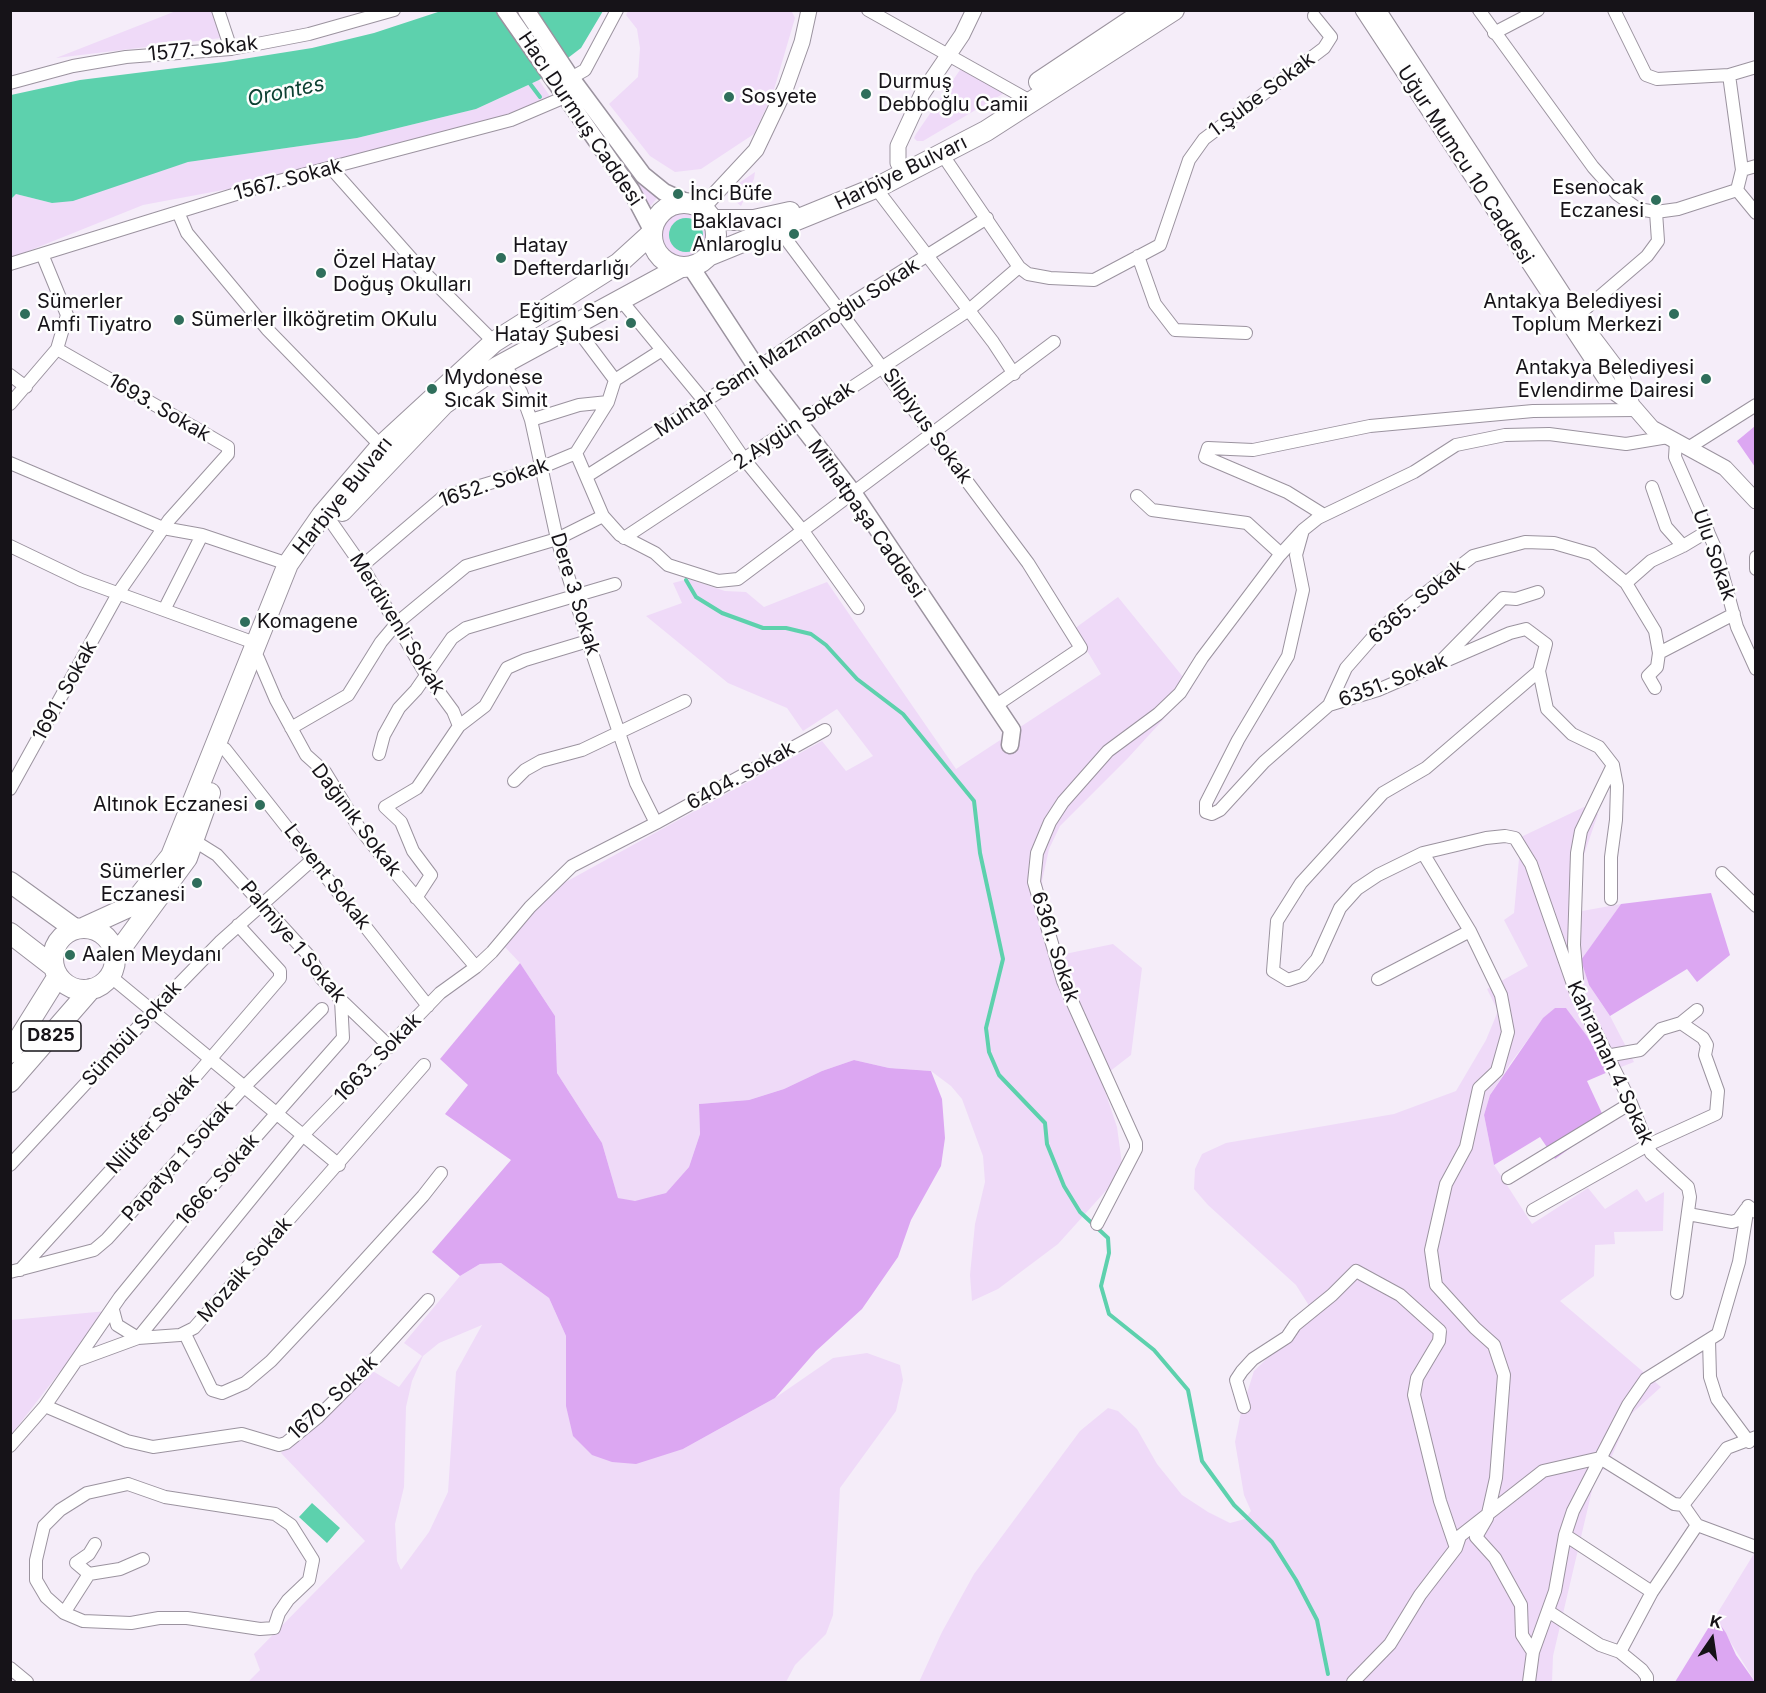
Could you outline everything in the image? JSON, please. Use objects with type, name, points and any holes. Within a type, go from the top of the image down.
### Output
[{"type":"main road","name":"Hacı Durmuş Caddesi","points":[[505,10],[565,89],[631,190],[652,231]]},
{"type":"main road","name":"Hacı Durmuş Caddesi","points":[[526,10],[565,89],[643,175],[664,192],[700,211]]},
{"type":"main road","name":"Harbiye Bulvarı","points":[[110,976],[116,955],[187,858],[288,564],[322,515],[381,446],[494,342],[619,263],[652,231],[659,213],[668,207],[754,220],[802,209],[901,168],[942,154],[986,131],[1026,98],[1147,10]]},
{"type":"main road","name":"Harbiye Bulvarı","points":[[10,1053],[56,972],[54,948],[66,933],[131,906],[171,856],[257,650],[297,567],[311,545],[444,404],[504,363],[620,299],[686,267],[700,263],[708,256],[875,188],[901,168],[1026,98],[1173,10]]},
{"type":"main road","points":[[700,211],[714,239],[708,256]]},
{"type":"main road","points":[[652,231],[657,251],[663,258],[686,267]]},
{"type":"main road","name":"Mithatpaşa Caddesi","points":[[686,267],[757,369],[854,494],[1012,730],[1010,745]]},
{"type":"main road","points":[[10,882],[80,928],[94,928],[108,939],[116,955]]},
{"type":"main road","points":[[10,933],[73,988],[91,989],[110,976]]},
{"type":"main road","name":"D825","points":[[10,1082],[91,989]]},
{"type":"street","points":[[219,10],[231,49]]},
{"type":"street","name":"1577. Sokak","points":[[10,83],[73,66],[126,57],[231,49],[309,34],[394,10]]},
{"type":"street","points":[[565,89],[585,70],[617,10]]},
{"type":"street","points":[[700,211],[756,150],[786,87],[802,42],[809,10]]},
{"type":"street","points":[[868,10],[1026,98]]},
{"type":"street","points":[[901,168],[898,146],[922,94],[949,54],[974,10]]},
{"type":"street","name":"Uğur Mumcu 10 Caddesi","points":[[1363,10],[1574,320]]},
{"type":"street","name":"Uğur Mumcu 10 Caddesi","points":[[1378,10],[1574,320],[1614,392],[1634,407],[1652,428],[1725,468],[1755,501]]},
{"type":"street","points":[[1479,10],[1593,167],[1617,194],[1638,209],[1656,212],[1678,209],[1737,190]]},
{"type":"street","points":[[1494,33],[1538,10]]},
{"type":"street","points":[[1614,10],[1647,75],[1657,79],[1729,75],[1755,67]]},
{"type":"street","name":"1.Şube Sokak","points":[[1019,267],[1028,274],[1050,278],[1094,280],[1160,245],[1189,160],[1204,139],[1324,48],[1331,37],[1314,16]]},
{"type":"street","points":[[1729,75],[1742,170],[1737,190]]},
{"type":"street","name":"1567. Sokak","points":[[10,264],[331,168],[511,120],[565,89]]},
{"type":"street","points":[[942,154],[1019,267]]},
{"type":"street","points":[[1742,170],[1755,166]]},
{"type":"street","points":[[331,168],[418,266],[494,342]]},
{"type":"street","points":[[875,188],[969,310],[1014,374]]},
{"type":"street","points":[[1737,190],[1755,213]]},
{"type":"street","points":[[178,212],[187,233],[267,329],[381,446]]},
{"type":"street","points":[[1574,320],[1647,256],[1658,241],[1656,212]]},
{"type":"street","name":"Muhtar Sami Mazmanoğlu Sokak","points":[[587,476],[757,369],[840,310],[987,218]]},
{"type":"street","name":"Silpiyus Sokak","points":[[777,227],[1028,562],[1081,648],[995,706]]},
{"type":"street","points":[[10,404],[57,349],[67,315],[42,254]]},
{"type":"street","points":[[1138,256],[1155,304],[1175,330],[1246,333]]},
{"type":"street","name":"2.Aygün Sokak","points":[[624,538],[969,310],[1019,267]]},
{"type":"street","points":[[620,299],[705,402],[744,459],[803,531],[858,608]]},
{"type":"street","points":[[573,324],[615,380]]},
{"type":"street","points":[[662,350],[615,380],[608,402],[576,453],[603,516],[624,538],[655,553],[668,565],[718,581],[738,579],[1014,374],[1053,342]]},
{"type":"street","name":"1693. Sokak","points":[[57,349],[228,447],[228,454],[218,469],[163,528],[119,592]]},
{"type":"street","name":"Dere 3 Sokak","points":[[504,363],[521,392],[531,420],[557,539],[574,597],[636,783],[656,823]]},
{"type":"street","points":[[10,375],[26,387]]},
{"type":"street","points":[[531,420],[579,405],[608,402]]},
{"type":"street","points":[[1303,530],[1324,515],[1414,472],[1456,445],[1505,435],[1549,434],[1626,444],[1678,442],[1755,405]]},
{"type":"street","points":[[1324,515],[1287,492],[1205,457],[1208,448],[1253,450],[1370,426],[1533,411],[1634,407]]},
{"type":"street","name":"Ulu Sokak","points":[[1678,442],[1675,457],[1708,531],[1734,614],[1755,669]]},
{"type":"street","name":"1652. Sokak","points":[[362,566],[443,497],[540,468],[576,453]]},
{"type":"street","points":[[10,463],[163,528],[202,535],[288,564]]},
{"type":"street","points":[[1652,487],[1666,527],[1683,546]]},
{"type":"street","points":[[1137,496],[1152,510],[1247,523],[1281,554]]},
{"type":"street","points":[[291,728],[348,695],[381,642],[397,623],[466,566],[557,539],[603,516]]},
{"type":"street","name":"Merdivenli Sokak","points":[[332,523],[362,566],[425,673],[453,711],[459,726]]},
{"type":"street","name":"6361. Sokak","points":[[1097,1224],[1133,1154],[1136,1143],[1063,981],[1034,882],[1037,854],[1050,822],[1063,802],[1108,751],[1158,714],[1180,693],[1202,658],[1281,554],[1303,530]]},
{"type":"street","name":"6351. Sokak","points":[[1303,530],[1296,555],[1303,590],[1288,656],[1209,794],[1206,812],[1212,814],[1220,810],[1264,762],[1329,705],[1378,690],[1436,667],[1497,637],[1526,629],[1546,644],[1539,671]]},
{"type":"street","points":[[1626,583],[1651,561],[1708,531]]},
{"type":"street","points":[[165,608],[202,535]]},
{"type":"street","name":"6365. Sokak","points":[[1329,705],[1346,668],[1381,628],[1473,556],[1525,542],[1554,543],[1592,554],[1626,583],[1655,631],[1659,653]]},
{"type":"street","points":[[10,546],[81,580],[165,608],[257,650]]},
{"type":"street","points":[[1755,557],[1755,569]]},
{"type":"street","points":[[379,754],[391,721],[452,638],[466,628],[615,584]]},
{"type":"street","name":"1691. Sokak","points":[[10,789],[119,592]]},
{"type":"street","points":[[1436,667],[1503,598],[1516,599],[1538,592]]},
{"type":"street","points":[[1655,688],[1648,676],[1657,667],[1659,653],[1734,614]]},
{"type":"street","points":[[417,898],[431,874],[413,851],[401,822],[385,807],[417,788],[459,726],[485,706],[507,668],[525,660],[588,641]]},
{"type":"street","name":"Dağınık Sokak","points":[[257,650],[291,728],[306,755],[324,772],[358,826],[477,967]]},
{"type":"street","points":[[1353,1683],[1390,1644],[1420,1595],[1456,1548],[1460,1536],[1487,1518],[1496,1478],[1504,1375],[1494,1345],[1475,1328],[1436,1285],[1431,1250],[1446,1184],[1466,1147],[1479,1088],[1497,1071],[1508,1032],[1501,995],[1470,931],[1423,853],[1378,875],[1357,890],[1340,908],[1317,959],[1303,975],[1288,980],[1278,977],[1273,971],[1277,921],[1301,884],[1362,814],[1383,794],[1426,768],[1539,671],[1547,709],[1572,734],[1599,747],[1613,765],[1617,786],[1616,820],[1611,857],[1611,899]]},
{"type":"street","points":[[514,781],[525,770],[541,761],[582,750],[685,701]]},
{"type":"street","name":"6404. Sokak","points":[[656,823],[825,730]]},
{"type":"street","name":"Levent Sokak","points":[[225,749],[428,1006]]},
{"type":"street","points":[[1583,1010],[1574,945],[1577,853],[1581,831],[1613,765]]},
{"type":"street","name":"1663. Sokak","points":[[138,1338],[303,1135],[440,993],[477,967],[572,866],[656,823]]},
{"type":"street","name":"Kahraman 4 Sokak","points":[[1423,853],[1486,837],[1505,836],[1515,838],[1531,864],[1583,1010],[1630,1103],[1651,1153],[1688,1187],[1688,1214],[1677,1293]]},
{"type":"street","name":"Palmiye 1 Sokak","points":[[194,840],[217,855],[310,957],[321,978],[390,1047]]},
{"type":"street","name":"Sümbül Sokak","points":[[10,1165],[152,1012],[261,904],[312,860]]},
{"type":"street","points":[[1722,873],[1755,906]]},
{"type":"street","name":"Nilüfer Sokak","points":[[15,1271],[210,1060],[281,974],[238,926]]},
{"type":"street","points":[[1378,979],[1470,931]]},
{"type":"street","points":[[110,976],[339,1165]]},
{"type":"street","name":"1666. Sokak","points":[[78,1360],[120,1297],[187,1215],[343,1038],[341,1000]]},
{"type":"street","name":"Papatya 1 Sokak","points":[[15,1271],[94,1250],[108,1239],[243,1088],[322,1009]]},
{"type":"street","points":[[1606,1056],[1640,1050],[1661,1029],[1681,1023],[1697,1010]]},
{"type":"street","points":[[1533,1210],[1648,1145],[1716,1114],[1718,1091],[1705,1055],[1707,1045],[1703,1038],[1681,1023]]},
{"type":"street","name":"Mozaik Sokak","points":[[78,1360],[138,1338],[185,1334],[194,1328],[242,1270],[339,1165],[424,1065]]},
{"type":"street","points":[[1508,1178],[1630,1103]]},
{"type":"street","points":[[185,1334],[212,1390],[222,1393],[245,1383],[271,1361],[331,1297],[441,1173]]},
{"type":"street","points":[[1688,1214],[1732,1222],[1752,1209]]},
{"type":"street","points":[[1529,1683],[1533,1652],[1556,1591],[1565,1535],[1573,1511],[1628,1405],[1646,1378],[1718,1334],[1728,1306],[1752,1209]]},
{"type":"street","points":[[1244,1407],[1236,1380],[1242,1371],[1254,1359],[1287,1337],[1295,1325],[1332,1295],[1356,1271],[1400,1295],[1440,1331],[1439,1341],[1417,1378],[1414,1395],[1440,1501],[1456,1548]]},
{"type":"street","name":"1670. Sokak","points":[[45,1406],[128,1441],[153,1447],[242,1434],[279,1445],[286,1443],[350,1385],[428,1300]]},
{"type":"street","points":[[113,1310],[117,1324],[138,1338]]},
{"type":"street","points":[[1683,1505],[1727,1448],[1753,1441],[1717,1399],[1710,1377],[1709,1340]]},
{"type":"street","points":[[10,1446],[45,1406],[78,1360]]},
{"type":"street","points":[[1533,1652],[1522,1635],[1521,1605],[1495,1558],[1476,1537],[1487,1518],[1503,1500],[1543,1471],[1600,1458],[1674,1504],[1683,1505],[1697,1525],[1755,1547]]},
{"type":"street","points":[[128,1484],[165,1497],[275,1514],[291,1525],[313,1560],[309,1580],[288,1600],[279,1613],[274,1628],[260,1629],[187,1618],[159,1618],[131,1623],[83,1621],[64,1613],[46,1597],[36,1580],[36,1560],[44,1526],[60,1510],[87,1493],[128,1484]]},
{"type":"street","points":[[1620,1652],[1652,1592],[1697,1525]]},
{"type":"street","points":[[1565,1535],[1652,1592]]},
{"type":"street","points":[[89,1574],[76,1563],[89,1554],[95,1544]]},
{"type":"street","points":[[64,1613],[89,1574],[120,1569],[143,1559]]},
{"type":"street","points":[[1548,1611],[1600,1644],[1620,1652],[1642,1670],[1647,1677],[1647,1683]]},
{"type":"street","points":[[10,1668],[27,1683]]},
{"type":"shaded area","points":[[791,10],[795,18],[773,93],[754,134],[701,169],[675,172],[650,156],[609,104],[638,77],[640,48],[637,29],[626,15],[628,11]]},
{"type":"shaded area","points":[[176,11],[211,11],[221,38],[56,58]]},
{"type":"shaded area","points":[[962,67],[1006,92],[923,141],[917,141],[914,138],[916,134]]},
{"type":"shaded area","points":[[539,80],[555,104],[282,179],[143,205],[11,258],[11,199],[16,194],[52,203],[188,162],[357,138],[476,109]]},
{"type":"shaded area","points":[[600,130],[637,178],[657,198],[649,208]]},
{"type":"shaded area","points":[[755,172],[741,206],[730,197],[729,190]]},
{"type":"shaded area","points":[[686,210],[703,217],[710,234],[703,251],[686,258],[669,251],[662,234],[669,217]]},
{"type":"shaded area","points":[[1755,426],[1755,467],[1737,441]]},
{"type":"shaded area","points":[[688,579],[725,591],[746,592],[764,607],[827,582],[956,769],[1101,674],[1074,629],[1118,597],[1192,688],[1128,758],[1060,826],[1049,849],[1042,881],[1046,915],[1060,955],[1113,944],[1142,968],[1131,1055],[1109,1072],[1104,1088],[1117,1127],[1122,1164],[1112,1184],[1058,1244],[998,1289],[972,1301],[970,1275],[975,1224],[985,1182],[983,1156],[962,1099],[951,1086],[931,1071],[889,1068],[854,1060],[822,1071],[784,1089],[749,1100],[699,1104],[700,1134],[689,1167],[666,1193],[635,1202],[618,1198],[602,1143],[557,1073],[555,1016],[520,963],[504,946],[553,889],[822,741],[846,771],[873,756],[837,709],[803,731],[787,708],[728,683],[646,616],[682,603],[673,583]]},
{"type":"shaded area","points":[[1584,807],[1598,814],[1569,898],[1571,913],[1621,904],[1582,960],[1589,985],[1610,1016],[1634,1062],[1608,1072],[1587,1036],[1566,1008],[1555,1008],[1543,1019],[1510,1064],[1490,1095],[1484,1115],[1494,1165],[1532,1224],[1588,1188],[1605,1209],[1637,1189],[1646,1202],[1664,1192],[1663,1231],[1614,1232],[1615,1244],[1595,1245],[1594,1276],[1560,1301],[1661,1387],[1629,1416],[1606,1470],[1597,1469],[1553,1656],[1552,1682],[919,1682],[942,1632],[974,1574],[1080,1431],[1108,1408],[1118,1411],[1137,1429],[1157,1464],[1182,1495],[1230,1523],[1245,1519],[1251,1511],[1244,1495],[1235,1442],[1241,1412],[1254,1371],[1306,1321],[1308,1304],[1296,1285],[1208,1205],[1194,1189],[1195,1169],[1202,1154],[1226,1143],[1394,1114],[1456,1091],[1486,1040],[1498,1011],[1487,989],[1528,966],[1504,920],[1514,913],[1521,837]]},
{"type":"shaded area","points":[[1711,893],[1730,955],[1697,982],[1687,969],[1610,1016],[1589,985],[1581,960],[1621,904]]},
{"type":"shaded area","points":[[520,963],[555,1016],[557,1073],[602,1143],[618,1198],[635,1201],[666,1193],[689,1167],[700,1134],[699,1104],[749,1100],[784,1089],[822,1071],[854,1060],[889,1068],[931,1071],[942,1099],[945,1138],[941,1166],[911,1220],[898,1257],[862,1309],[816,1351],[775,1398],[683,1449],[636,1464],[612,1462],[592,1455],[573,1436],[566,1406],[566,1336],[549,1298],[501,1263],[480,1264],[460,1276],[432,1252],[511,1160],[445,1114],[468,1085],[440,1059]]},
{"type":"shaded area","points":[[1555,1008],[1566,1008],[1587,1036],[1608,1072],[1587,1081],[1606,1122],[1555,1159],[1540,1137],[1494,1165],[1484,1115],[1490,1095],[1543,1018]]},
{"type":"shaded area","points":[[501,1263],[549,1298],[566,1336],[566,1406],[683,1449],[775,1398],[833,1358],[867,1353],[900,1365],[903,1380],[896,1411],[840,1488],[833,1615],[826,1634],[795,1665],[786,1682],[248,1682],[260,1670],[254,1654],[365,1541],[281,1453],[371,1370],[399,1387],[422,1356],[404,1343],[460,1276],[480,1264]],"holes":[[[482,1325],[456,1372],[448,1492],[429,1532],[401,1570],[397,1561],[395,1524],[404,1487],[406,1407],[412,1381],[423,1356],[439,1343]]]},
{"type":"shaded area","points":[[107,1311],[11,1435],[11,1320]]},
{"type":"shaded area","points":[[1755,1552],[1755,1679],[1754,1680],[1715,1617]]},
{"type":"shaded area","points":[[1715,1617],[1726,1633],[1736,1655],[1755,1682],[1675,1682]]},
{"type":"water","name":"Orontes","points":[[441,11],[603,11],[581,48],[539,80],[476,109],[357,138],[188,162],[73,201],[52,203],[16,194],[11,199],[11,95],[80,80],[224,62],[312,48],[374,33]]},
{"type":"water","points":[[686,218],[698,223],[703,235],[698,247],[686,252],[674,247],[669,235],[674,223]]},
{"type":"water","points":[[312,1503],[340,1528],[327,1543],[299,1517]]},
{"type":"waterway","points":[[528,81],[540,97]]},
{"type":"waterway","points":[[686,580],[696,597],[722,613],[763,628],[786,628],[811,634],[826,645],[857,679],[903,714],[974,801],[980,853],[1003,959],[986,1028],[989,1052],[999,1075],[1045,1123],[1047,1144],[1064,1186],[1080,1212],[1108,1238],[1109,1253],[1101,1286],[1109,1314],[1154,1350],[1188,1390],[1202,1461],[1234,1505],[1272,1542],[1296,1580],[1317,1620],[1328,1674]]},
{"type":"place","name":"Durmuş Debboğlu Camii","points":[[866,94]]},
{"type":"place","name":"Sosyete","points":[[729,97]]},
{"type":"place","name":"İnci Büfe","points":[[678,194]]},
{"type":"place","name":"Esenocak Eczanesi","points":[[1656,200]]},
{"type":"place","name":"Baklavacı Anlaroglu","points":[[794,234]]},
{"type":"place","name":"Hatay Defterdarlığı","points":[[501,258]]},
{"type":"place","name":"Özel Hatay Doğuş Okulları","points":[[321,273]]},
{"type":"place","name":"Sümerler Amfi Tiyatro","points":[[25,314]]},
{"type":"place","name":"Antakya Belediyesi Toplum Merkezi","points":[[1674,314]]},
{"type":"place","name":"Sümerler İlköğretim OKulu","points":[[179,320]]},
{"type":"place","name":"Eğitim Sen Hatay Şubesi","points":[[631,323]]},
{"type":"place","name":"Antakya Belediyesi Evlendirme Dairesi","points":[[1706,379]]},
{"type":"place","name":"Mydonese Sıcak Simit","points":[[432,389]]},
{"type":"place","name":"Komagene","points":[[245,622]]},
{"type":"place","name":"Altınok Eczanesi","points":[[260,805]]},
{"type":"place","name":"Sümerler Eczanesi","points":[[197,883]]},
{"type":"place","name":"Aalen Meydanı","points":[[70,955]]}]
